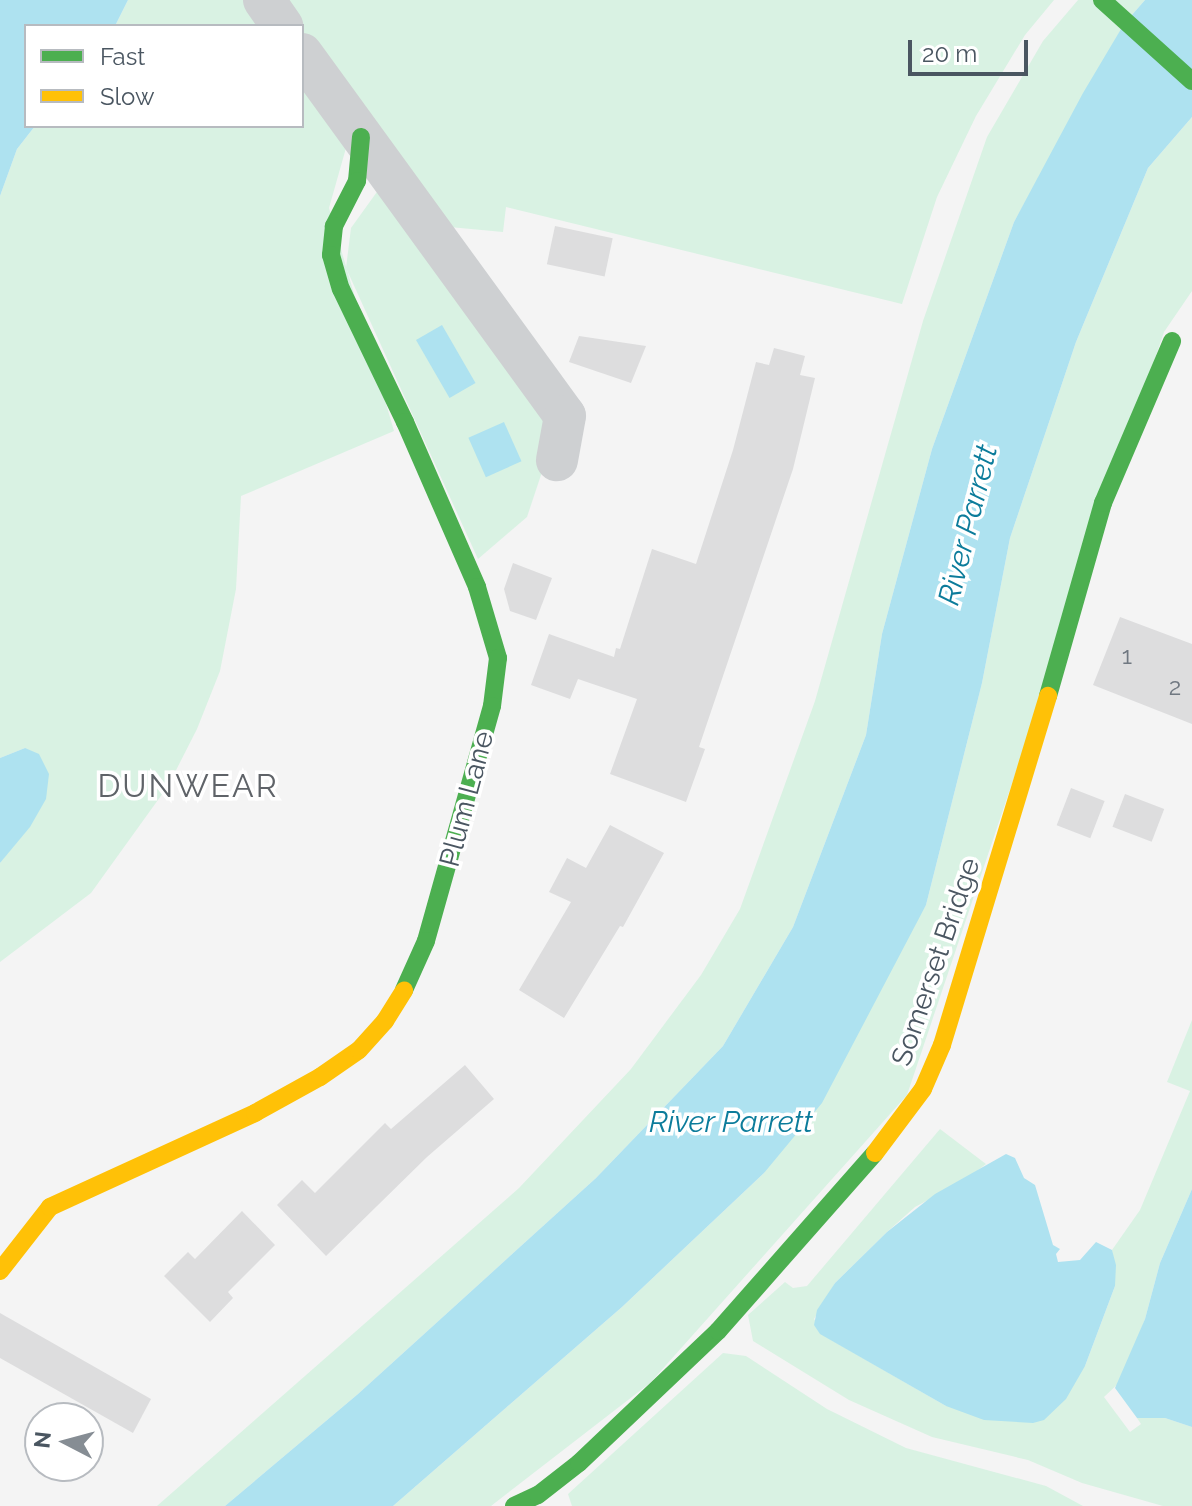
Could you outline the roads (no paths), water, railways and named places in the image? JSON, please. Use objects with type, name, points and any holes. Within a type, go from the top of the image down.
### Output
[{"type":"main road","points":[[1102,0],[1192,81]]},
{"type":"main road","name":"Plum Lane","points":[[0,1271],[50,1207],[255,1113],[320,1077],[359,1050],[392,1011],[426,941],[492,706],[498,658],[477,587],[405,422],[341,289],[331,255],[334,226],[357,181],[361,137]]},
{"type":"main road","name":"Somerset Bridge","points":[[514,1506],[538,1495],[579,1463],[718,1331],[874,1154],[923,1089],[942,1045],[1003,851],[1103,503],[1172,341]]},
{"type":"street","points":[[264,0],[281,24]]},
{"type":"street","points":[[304,57],[565,416],[557,460]]},
{"type":"water","points":[[0,0],[128,0],[116,24],[24,24],[24,128],[33,128],[17,149],[0,196]]},
{"type":"water","name":"River Parrett","points":[[1145,0],[1192,0],[1192,117],[1148,168],[1076,342],[1010,538],[982,683],[926,905],[822,1103],[764,1173],[622,1307],[393,1506],[225,1506],[358,1394],[596,1178],[723,1046],[793,927],[866,735],[882,634],[932,449],[1014,222],[1083,93],[1124,24]]},
{"type":"water","points":[[442,325],[476,383],[450,398],[416,340]]},
{"type":"water","points":[[504,422],[521,461],[486,477],[468,438]]},
{"type":"water","points":[[25,748],[39,754],[49,774],[46,799],[30,827],[0,863],[0,758]]},
{"type":"water","points":[[1006,1154],[1015,1158],[1024,1178],[1035,1185],[1053,1245],[1060,1249],[1056,1254],[1058,1262],[1080,1260],[1096,1242],[1112,1250],[1116,1265],[1115,1286],[1085,1366],[1066,1399],[1044,1420],[1033,1423],[984,1420],[946,1406],[820,1334],[814,1325],[817,1310],[835,1283],[887,1232],[935,1194]]},
{"type":"water","points":[[1192,1189],[1192,1427],[1165,1418],[1137,1418],[1115,1388],[1145,1319],[1160,1263]]},
{"type":"district","name":"DUNWEAR","points":[[188,786]]}]
